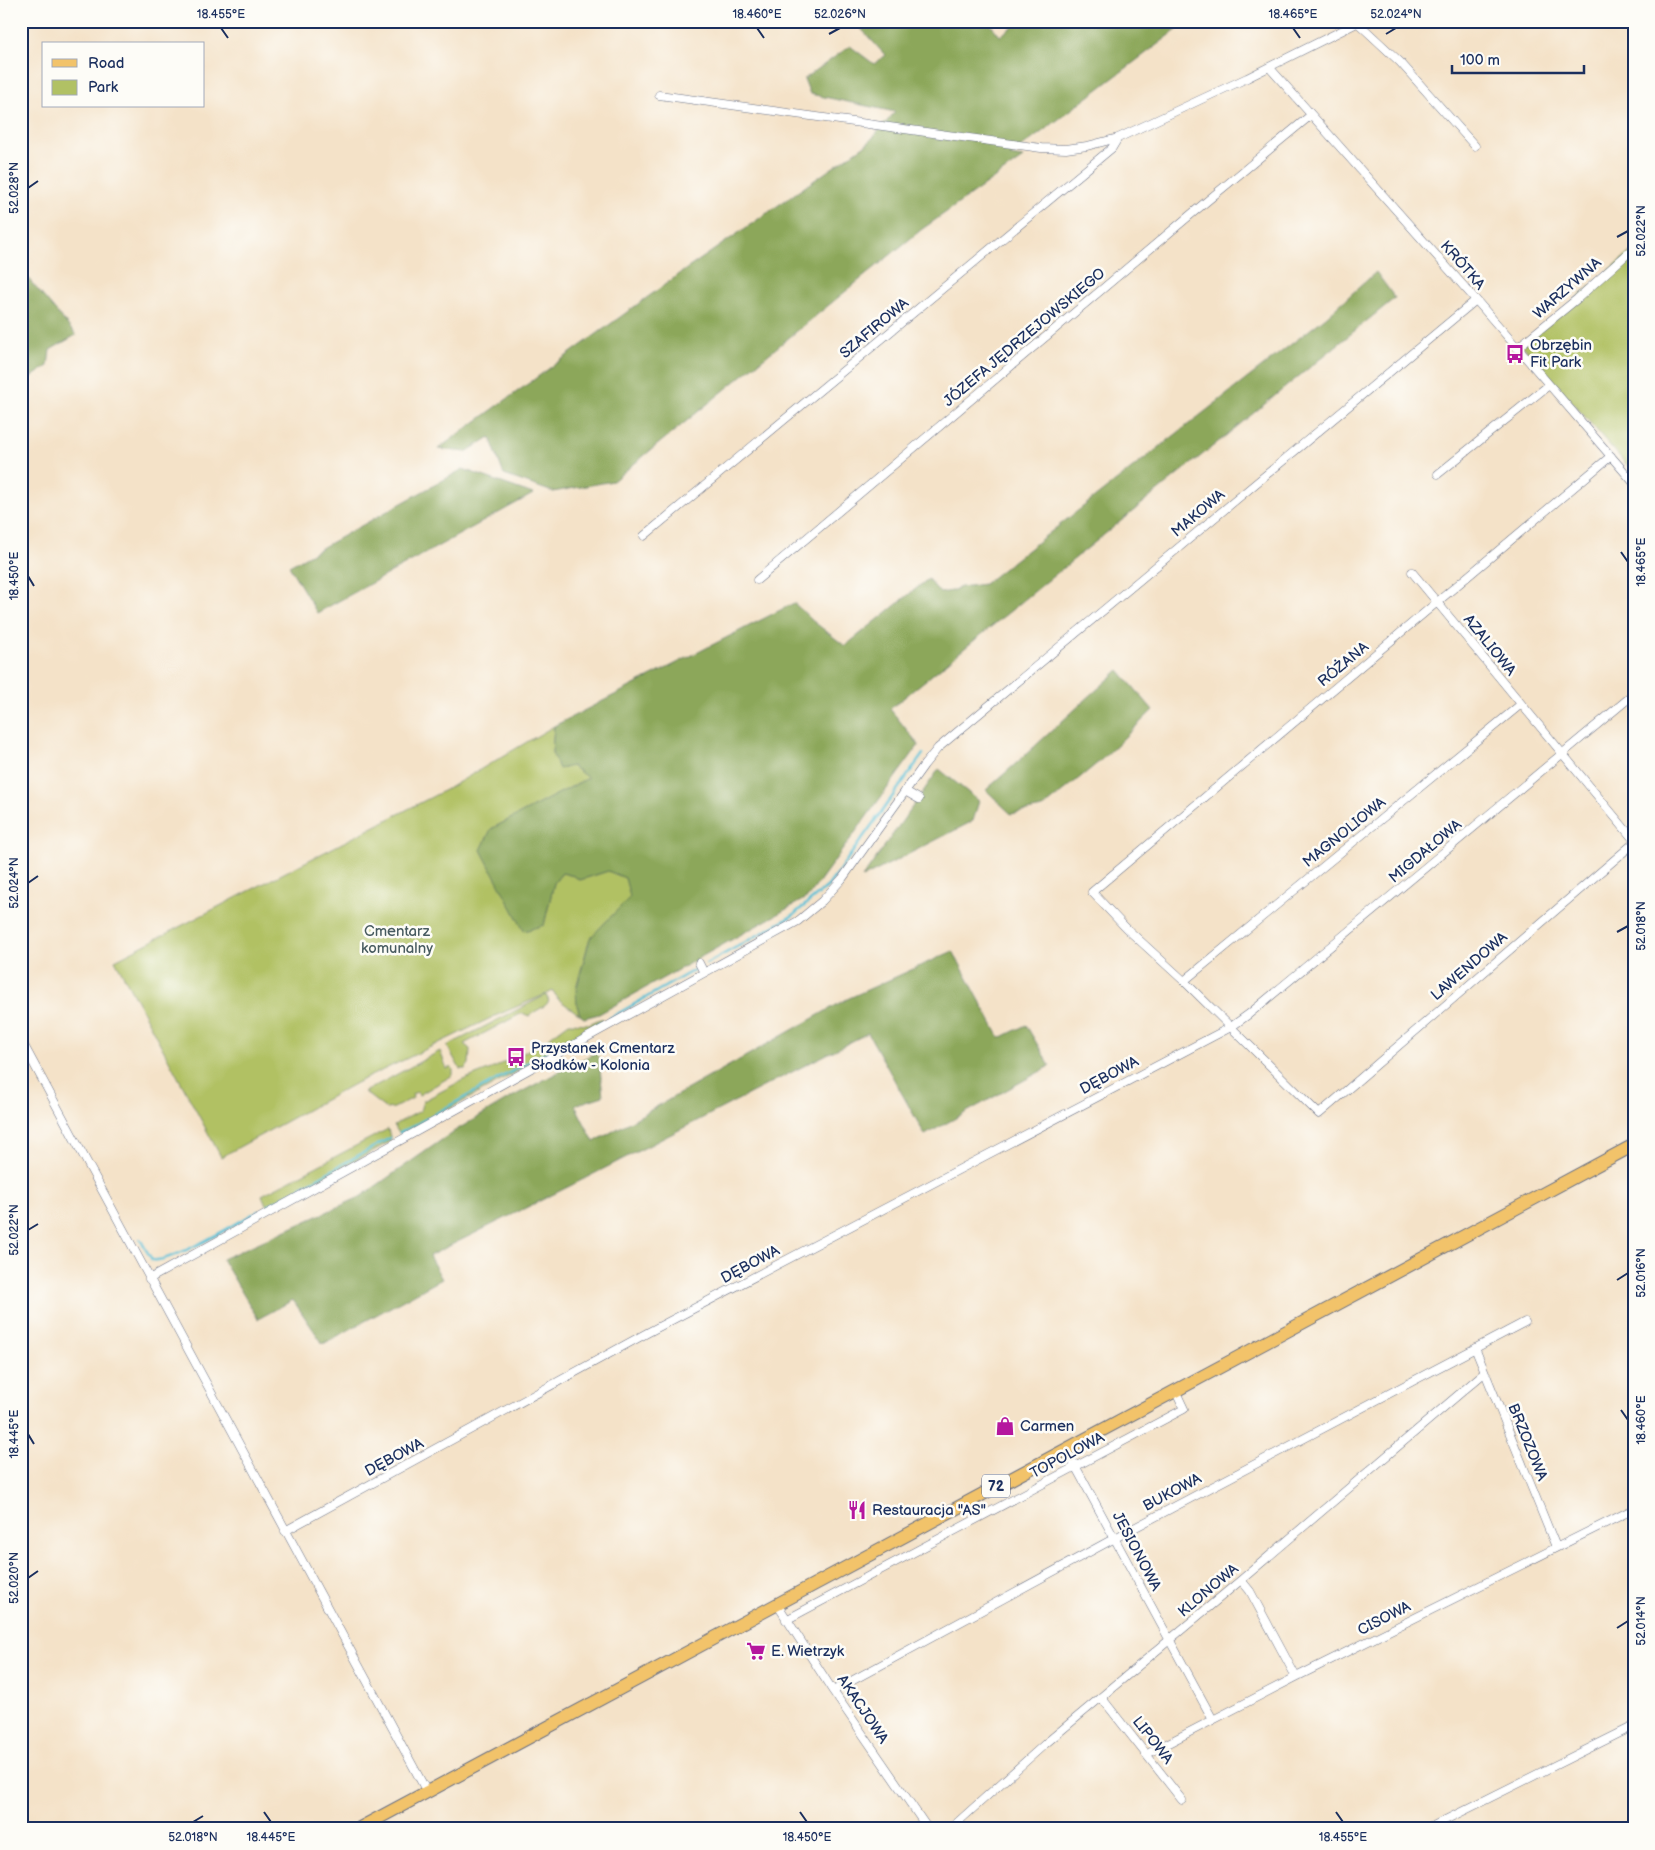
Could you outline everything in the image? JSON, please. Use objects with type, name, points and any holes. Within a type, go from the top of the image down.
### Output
[{"type":"main road","name":"72","points":[[358,1829],[1634,1145]]},
{"type":"street","points":[[660,96],[1041,148],[1066,149],[1118,138],[1360,22],[1400,62],[1475,146]]},
{"type":"street","name":"KRÓTKA","points":[[1269,67],[1476,300],[1634,483]]},
{"type":"street","name":"JÓZEFA JĘDRZEJOWSKIEGO","points":[[757,580],[1310,115]]},
{"type":"street","name":"SZAFIROWA","points":[[644,536],[1112,148],[1118,138]]},
{"type":"street","name":"WARZYWNA","points":[[1517,348],[1577,299],[1634,248]]},
{"type":"street","name":"MAKOWA","points":[[149,1279],[798,921],[822,901],[842,880],[938,748],[1476,300]]},
{"type":"street","points":[[1438,474],[1549,385]]},
{"type":"street","name":"RÓŻANA","points":[[1184,981],[1126,928],[1092,892],[1611,456]]},
{"type":"street","name":"AZALIOWA","points":[[1412,572],[1520,705],[1563,754]]},
{"type":"street","name":"MIGDAŁOWA","points":[[1231,1027],[1634,694]]},
{"type":"street","name":"MAGNOLIOWA","points":[[1184,981],[1520,705]]},
{"type":"street","name":"LAWENDOWA","points":[[1231,1027],[1319,1114],[1634,842],[1563,754]]},
{"type":"street","points":[[905,791],[918,799]]},
{"type":"street","points":[[699,963],[704,973]]},
{"type":"street","points":[[1184,981],[1231,1027]]},
{"type":"street","name":"DĘBOWA","points":[[285,1531],[646,1333],[1231,1027]]},
{"type":"street","points":[[21,1040],[427,1792]]},
{"type":"street","name":"BUKOWA","points":[[833,1691],[1115,1538],[1525,1322]]},
{"type":"street","name":"BRZOZOWA","points":[[1475,1348],[1556,1547]]},
{"type":"street","name":"KLONOWA","points":[[950,1829],[1045,1744],[1241,1580],[1484,1372]]},
{"type":"street","name":"TOPOLOWA","points":[[786,1620],[1184,1409],[1175,1390]]},
{"type":"street","name":"JESIONOWA","points":[[1066,1449],[1213,1720]]},
{"type":"street","name":"CISOWA","points":[[1147,1754],[1296,1677],[1634,1509]]},
{"type":"street","points":[[1241,1580],[1250,1591],[1296,1677]]},
{"type":"street","name":"AKACJOWA","points":[[777,1604],[833,1691],[928,1829]]},
{"type":"street","name":"LIPOWA","points":[[1101,1697],[1182,1800]]},
{"type":"street","points":[[1427,1829],[1634,1726]]},
{"type":"green space","points":[[854,21],[988,21],[1000,36],[1020,21],[1187,21],[1010,156],[1023,158],[921,230],[613,481],[553,492],[504,475],[490,437],[466,452],[438,449],[685,270],[868,143],[895,112],[810,94],[804,79],[850,46],[874,64],[885,55]]},
{"type":"green space","points":[[1634,249],[1634,473],[1522,345]]},
{"type":"green space","points":[[1376,272],[1395,298],[890,709],[919,745],[808,897],[599,1014],[584,1018],[580,1015],[576,990],[590,938],[630,897],[625,878],[608,871],[580,880],[574,876],[562,873],[554,883],[544,925],[524,931],[481,850],[491,829],[588,778],[572,766],[559,769],[552,753],[554,726],[794,603],[813,621],[845,646],[928,579],[940,593],[961,587],[984,584],[1326,317]]},
{"type":"green space","points":[[26,276],[76,335],[50,350],[48,366],[21,384],[21,279]]},
{"type":"green space","points":[[463,469],[533,494],[317,613],[289,566]]},
{"type":"green space","points":[[1119,670],[1153,710],[1100,761],[1043,808],[1011,814],[986,790]]},
{"type":"green space","name":"Cmentarz komunalny","points":[[554,726],[552,753],[589,778],[491,829],[544,925],[554,883],[562,873],[574,876],[580,880],[608,871],[625,878],[631,897],[590,938],[577,984],[577,1005],[580,1015],[558,999],[553,991],[495,1016],[356,1083],[221,1157],[115,960],[449,788]]},
{"type":"green space","points":[[939,769],[979,801],[973,821],[862,878]]},
{"type":"green space","points":[[953,951],[1000,1038],[1026,1025],[1050,1066],[925,1135],[868,1033],[578,1182],[429,1256],[442,1279],[323,1344],[293,1300],[258,1319],[222,1259],[360,1197],[453,1132],[510,1098],[598,1051],[603,1096],[575,1105],[594,1142],[847,999]]},
{"type":"green space","points":[[546,995],[549,1001],[529,1016],[522,1013],[464,1044],[470,1049],[469,1064],[465,1069],[460,1069],[447,1046]]},
{"type":"green space","points":[[603,1019],[603,1024],[404,1134],[398,1132],[394,1125],[420,1111],[423,1101],[463,1080],[496,1067],[512,1058],[514,1062],[521,1058],[521,1054],[546,1040],[569,1023],[589,1024]]},
{"type":"green space","points":[[440,1051],[447,1069],[451,1067],[453,1075],[419,1095],[417,1092],[412,1094],[413,1098],[394,1108],[386,1109],[364,1092]]},
{"type":"green space","points":[[388,1129],[391,1141],[270,1208],[267,1207],[262,1195]]},
{"type":"waterway","points":[[706,964],[792,916],[828,886],[923,754]]},
{"type":"waterway","points":[[610,1018],[696,969]]},
{"type":"waterway","points":[[400,1133],[600,1023]]},
{"type":"waterway","points":[[269,1205],[390,1138]]},
{"type":"waterway","points":[[140,1239],[152,1260],[161,1259],[173,1256],[205,1241],[258,1211]]},
{"type":"place","name":"Obrzębin Fit Park","points":[[1515,354]]},
{"type":"place","name":"Przystanek Cmentarz Słodków - Kolonia","points":[[516,1057]]},
{"type":"place","name":"Carmen","points":[[1005,1426]]},
{"type":"place","name":"Restauracja \"AS\"","points":[[857,1510]]},
{"type":"place","name":"E. Wietrzyk","points":[[756,1651]]}]
